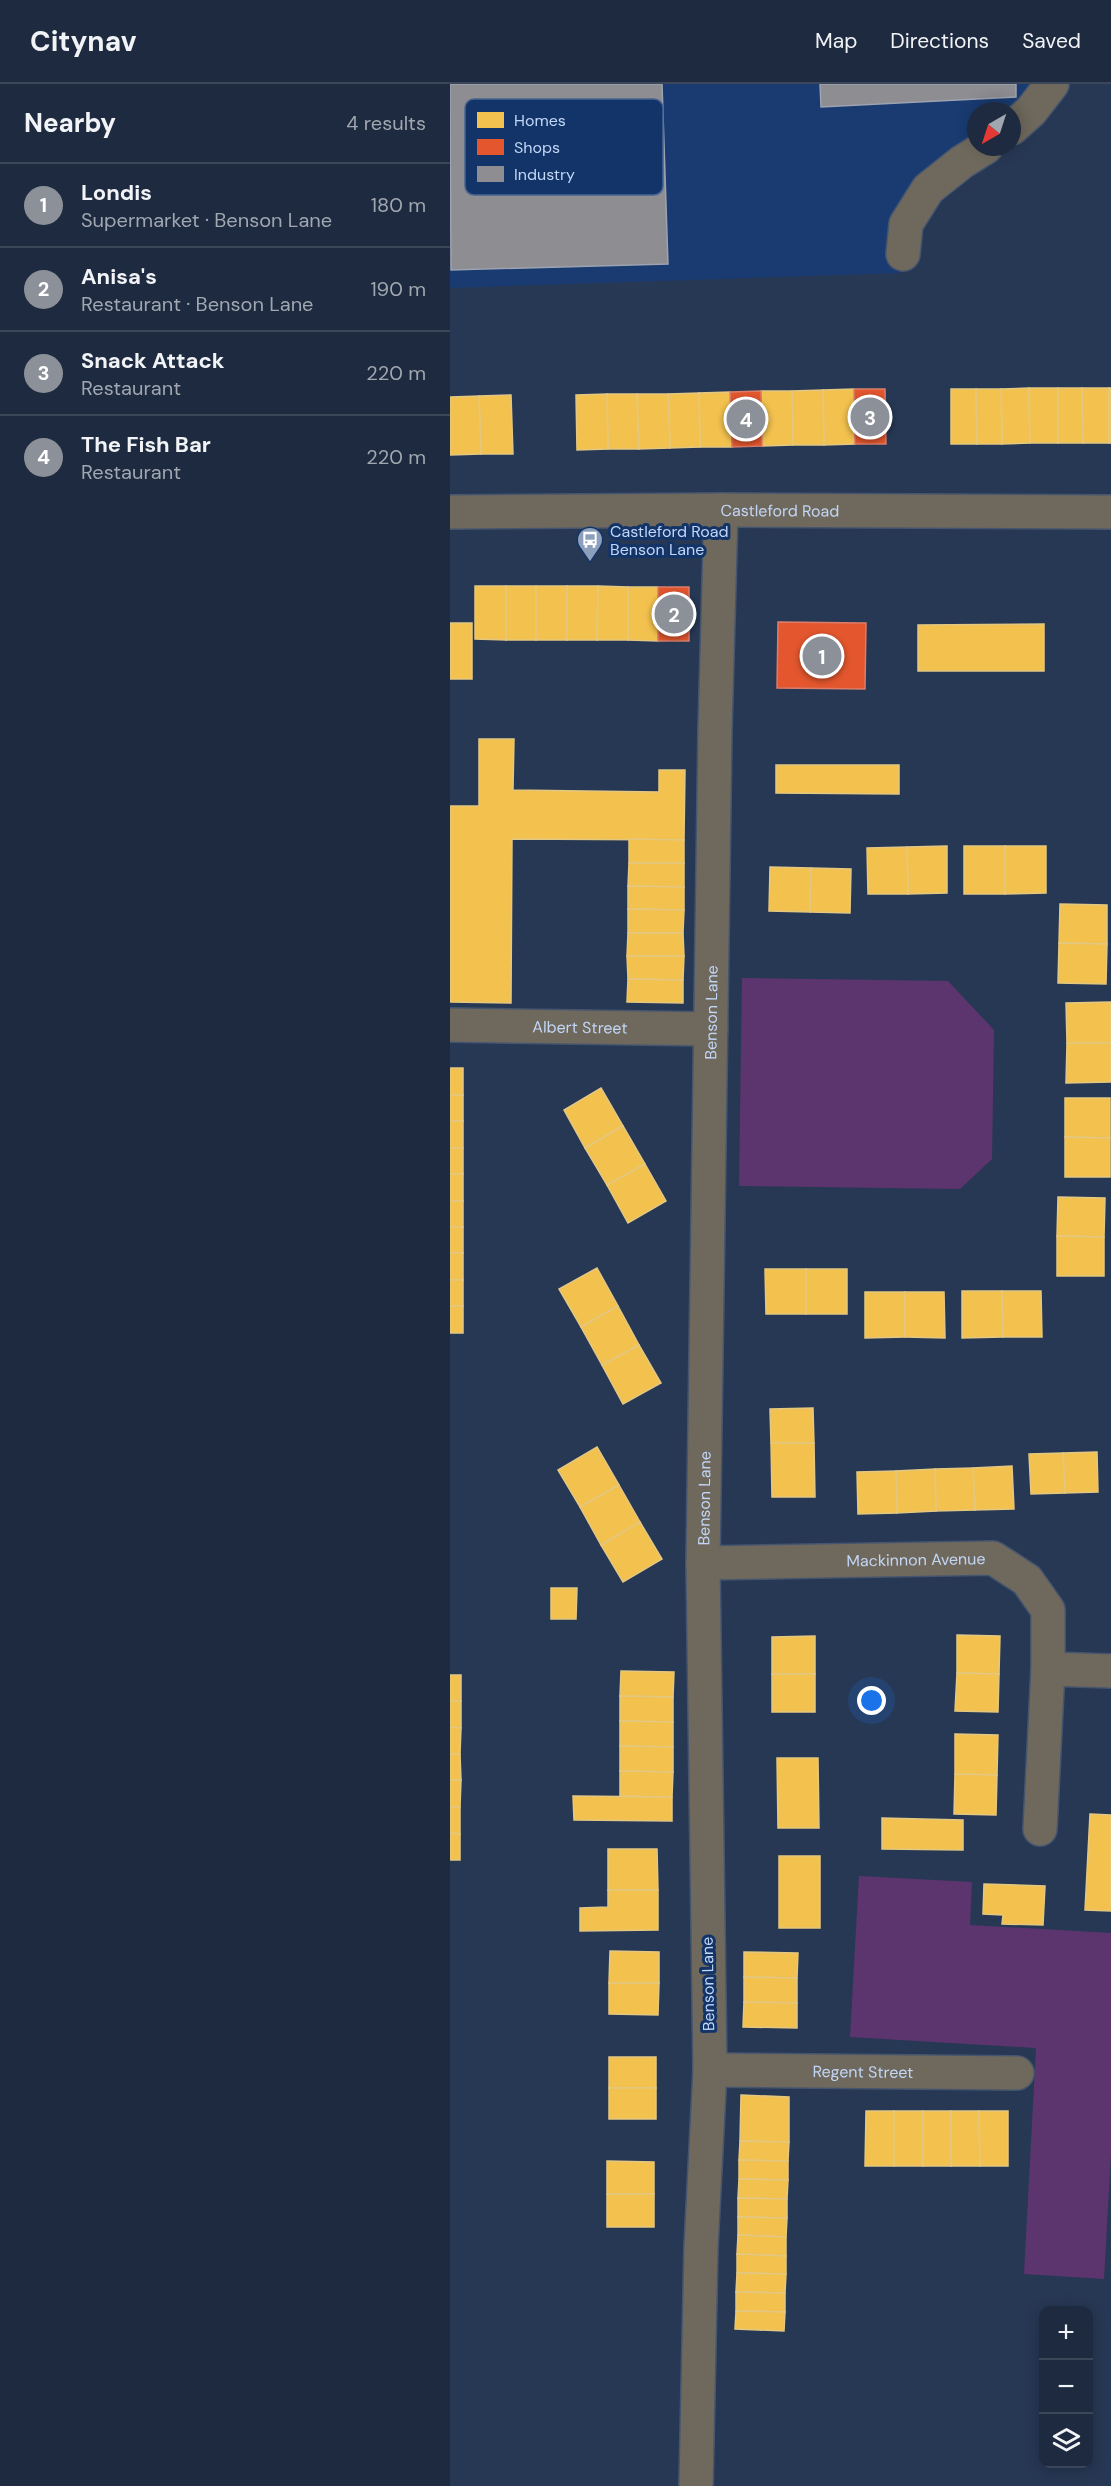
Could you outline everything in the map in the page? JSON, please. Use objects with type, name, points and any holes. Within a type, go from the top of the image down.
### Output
[{"type":"street","points":[[1021,120],[1052,84]]},
{"type":"street","points":[[903,254],[906,224],[928,189],[972,156]]},
{"type":"street","name":"Castleford Road","points":[[450,512],[721,510],[1111,512]]},
{"type":"street","name":"Benson Lane","points":[[696,2486],[701,2247],[710,2070],[703,1563],[721,510]]},
{"type":"street","name":"Albert Street","points":[[450,1025],[711,1029]]},
{"type":"street","name":"Mackinnon Avenue","points":[[703,1563],[993,1558],[1027,1580],[1048,1610],[1048,1669],[1040,1829]]},
{"type":"street","points":[[1048,1669],[1111,1671]]},
{"type":"street","name":"Regent Street","points":[[710,2070],[1017,2073]]},
{"type":"shaded area","points":[[450,84],[1052,84],[1021,105],[1021,102],[967,102],[968,156],[906,224],[900,273],[450,288]]},
{"type":"shaded area","points":[[742,978],[948,981],[994,1030],[992,1159],[960,1189],[739,1186]]},
{"type":"shaded area","points":[[859,1876],[972,1882],[970,1925],[1111,1933],[1111,2153],[1104,2279],[1024,2274],[1036,2048],[850,2037]]},
{"type":"building: Homes","points":[[1029,388],[1030,443],[1002,444],[1001,389]]},
{"type":"building: Homes","points":[[1029,388],[1058,388],[1058,443],[1030,443]]},
{"type":"building: Homes","points":[[1058,388],[1082,388],[1083,443],[1058,443]]},
{"type":"building: Homes","points":[[1082,388],[1109,388],[1109,443],[1083,443]]},
{"type":"building: Homes","points":[[1109,388],[1111,388],[1111,443],[1109,443]]},
{"type":"building: Homes","points":[[854,389],[855,444],[824,445],[823,390]]},
{"type":"building: Homes","points":[[951,389],[976,389],[977,444],[951,444]]},
{"type":"building: Homes","points":[[976,389],[1001,389],[1002,444],[977,444]]},
{"type":"building: Homes","points":[[823,390],[824,445],[793,445],[792,391]]},
{"type":"building: Homes","points":[[761,391],[792,391],[793,445],[762,446]]},
{"type":"building: Homes","points":[[730,392],[732,447],[700,447],[699,393]]},
{"type":"building: Homes","points":[[699,393],[700,447],[670,448],[668,394]]},
{"type":"building: Homes","points":[[607,394],[637,394],[639,449],[608,449]]},
{"type":"building: Homes","points":[[607,394],[608,449],[577,450],[576,395]]},
{"type":"building: Homes","points":[[637,394],[668,394],[670,448],[639,449]]},
{"type":"building: Homes","points":[[511,395],[513,454],[481,454],[479,396]]},
{"type":"building: Homes","points":[[479,396],[481,454],[450,455],[450,397]]},
{"type":"building: Homes","points":[[475,586],[506,586],[506,640],[475,639]]},
{"type":"building: Homes","points":[[506,586],[536,586],[536,640],[506,640]]},
{"type":"building: Homes","points":[[536,586],[567,586],[567,640],[536,640]]},
{"type":"building: Homes","points":[[567,586],[598,586],[597,640],[567,640]]},
{"type":"building: Homes","points":[[598,586],[628,587],[628,640],[597,640]]},
{"type":"building: Homes","points":[[628,587],[658,587],[658,641],[628,640]]},
{"type":"building: Homes","points":[[450,623],[472,623],[472,679],[450,679]]},
{"type":"building: Homes","points":[[1044,624],[1044,671],[918,671],[918,625]]},
{"type":"building: Homes","points":[[479,739],[514,739],[513,790],[659,792],[659,770],[685,770],[684,840],[512,839],[511,1003],[450,1002],[450,806],[479,806]]},
{"type":"building: Homes","points":[[776,765],[899,765],[899,794],[776,793]]},
{"type":"building: Homes","points":[[629,839],[684,840],[684,863],[629,863]]},
{"type":"building: Homes","points":[[947,846],[947,893],[908,894],[907,847]]},
{"type":"building: Homes","points":[[964,846],[1005,846],[1005,894],[964,894]]},
{"type":"building: Homes","points":[[1005,846],[1046,846],[1046,893],[1005,894]]},
{"type":"building: Homes","points":[[907,847],[908,894],[868,894],[867,848]]},
{"type":"building: Homes","points":[[629,863],[684,863],[684,887],[628,886]]},
{"type":"building: Homes","points":[[770,867],[811,868],[810,912],[769,911]]},
{"type":"building: Homes","points":[[811,868],[851,869],[850,913],[810,912]]},
{"type":"building: Homes","points":[[628,886],[684,887],[684,910],[628,909]]},
{"type":"building: Homes","points":[[1060,904],[1107,905],[1107,944],[1059,943]]},
{"type":"building: Homes","points":[[628,909],[684,910],[683,933],[628,933]]},
{"type":"building: Homes","points":[[628,933],[683,933],[684,956],[627,956]]},
{"type":"building: Homes","points":[[1059,943],[1107,944],[1106,984],[1058,983]]},
{"type":"building: Homes","points":[[627,956],[684,956],[683,980],[628,979]]},
{"type":"building: Homes","points":[[628,979],[683,980],[683,1003],[627,1002]]},
{"type":"building: Homes","points":[[1111,1002],[1111,1043],[1067,1043],[1066,1003]]},
{"type":"building: Homes","points":[[1067,1043],[1111,1043],[1111,1082],[1066,1083]]},
{"type":"building: Homes","points":[[450,1068],[463,1068],[463,1095],[450,1095]]},
{"type":"building: Homes","points":[[601,1088],[623,1126],[585,1148],[564,1110]]},
{"type":"building: Homes","points":[[450,1095],[463,1095],[463,1121],[450,1121]]},
{"type":"building: Homes","points":[[1065,1098],[1110,1098],[1110,1138],[1065,1137]]},
{"type":"building: Homes","points":[[450,1121],[463,1121],[463,1148],[450,1148]]},
{"type":"building: Homes","points":[[623,1126],[645,1164],[607,1185],[585,1148]]},
{"type":"building: Homes","points":[[1065,1137],[1110,1138],[1110,1177],[1065,1177]]},
{"type":"building: Homes","points":[[450,1148],[463,1148],[463,1174],[450,1174]]},
{"type":"building: Homes","points":[[645,1164],[666,1201],[628,1223],[607,1185]]},
{"type":"building: Homes","points":[[450,1174],[463,1174],[463,1201],[450,1201]]},
{"type":"building: Homes","points":[[1058,1197],[1105,1198],[1104,1237],[1057,1236]]},
{"type":"building: Homes","points":[[450,1201],[463,1201],[463,1227],[450,1227]]},
{"type":"building: Homes","points":[[450,1227],[463,1227],[463,1253],[450,1253]]},
{"type":"building: Homes","points":[[1057,1236],[1104,1237],[1104,1276],[1057,1276]]},
{"type":"building: Homes","points":[[450,1253],[463,1253],[463,1280],[450,1280]]},
{"type":"building: Homes","points":[[597,1268],[618,1306],[581,1327],[559,1289]]},
{"type":"building: Homes","points":[[765,1269],[806,1269],[806,1314],[766,1314]]},
{"type":"building: Homes","points":[[806,1269],[847,1269],[847,1314],[806,1314]]},
{"type":"building: Homes","points":[[450,1280],[463,1280],[463,1306],[450,1306]]},
{"type":"building: Homes","points":[[962,1291],[1002,1291],[1003,1337],[962,1338]]},
{"type":"building: Homes","points":[[1002,1291],[1041,1291],[1042,1337],[1003,1337]]},
{"type":"building: Homes","points":[[865,1292],[905,1292],[905,1337],[865,1338]]},
{"type":"building: Homes","points":[[905,1292],[944,1292],[945,1338],[905,1337]]},
{"type":"building: Homes","points":[[450,1306],[463,1306],[463,1333],[450,1333]]},
{"type":"building: Homes","points":[[618,1306],[639,1345],[602,1365],[581,1327]]},
{"type":"building: Homes","points":[[639,1345],[661,1383],[623,1404],[602,1365]]},
{"type":"building: Homes","points":[[813,1408],[814,1443],[771,1443],[770,1409]]},
{"type":"building: Homes","points":[[771,1443],[814,1443],[815,1497],[772,1497]]},
{"type":"building: Homes","points":[[597,1447],[619,1485],[580,1507],[558,1470]]},
{"type":"building: Homes","points":[[1097,1452],[1098,1492],[1065,1493],[1063,1453]]},
{"type":"building: Homes","points":[[1063,1453],[1065,1493],[1031,1494],[1029,1454]]},
{"type":"building: Homes","points":[[1012,1466],[1014,1509],[975,1510],[973,1468]]},
{"type":"building: Homes","points":[[973,1468],[975,1510],[936,1511],[935,1469]]},
{"type":"building: Homes","points":[[935,1469],[936,1511],[897,1513],[896,1471]]},
{"type":"building: Homes","points":[[896,1471],[897,1513],[858,1514],[857,1472]]},
{"type":"building: Homes","points":[[619,1485],[640,1522],[601,1545],[580,1507]]},
{"type":"building: Homes","points":[[640,1522],[662,1559],[623,1582],[601,1545]]},
{"type":"building: Homes","points":[[551,1588],[577,1588],[576,1619],[551,1619]]},
{"type":"building: Homes","points":[[957,1635],[1000,1636],[999,1674],[957,1673]]},
{"type":"building: Homes","points":[[815,1636],[815,1674],[772,1674],[772,1637]]},
{"type":"building: Homes","points":[[621,1671],[674,1672],[673,1697],[620,1696]]},
{"type":"building: Homes","points":[[957,1673],[999,1674],[998,1712],[955,1711]]},
{"type":"building: Homes","points":[[772,1674],[815,1674],[815,1712],[772,1712]]},
{"type":"building: Homes","points":[[450,1675],[461,1675],[461,1701],[450,1701]]},
{"type":"building: Homes","points":[[620,1696],[673,1697],[673,1722],[620,1721]]},
{"type":"building: Homes","points":[[450,1701],[461,1701],[461,1728],[450,1727]]},
{"type":"building: Homes","points":[[620,1721],[673,1722],[673,1747],[620,1746]]},
{"type":"building: Homes","points":[[450,1727],[461,1728],[460,1754],[450,1754]]},
{"type":"building: Homes","points":[[955,1734],[998,1735],[997,1775],[955,1774]]},
{"type":"building: Homes","points":[[620,1746],[673,1747],[673,1772],[620,1771]]},
{"type":"building: Homes","points":[[450,1754],[460,1754],[461,1780],[450,1780]]},
{"type":"building: Homes","points":[[777,1758],[818,1758],[819,1828],[778,1828]]},
{"type":"building: Homes","points":[[620,1771],[673,1772],[672,1797],[620,1796]]},
{"type":"building: Homes","points":[[955,1774],[997,1775],[996,1815],[954,1814]]},
{"type":"building: Homes","points":[[450,1780],[461,1780],[460,1807],[450,1807]]},
{"type":"building: Homes","points":[[573,1796],[672,1797],[672,1821],[574,1820]]},
{"type":"building: Homes","points":[[450,1807],[460,1807],[460,1834],[450,1833]]},
{"type":"building: Homes","points":[[1090,1814],[1111,1815],[1111,1911],[1085,1910]]},
{"type":"building: Homes","points":[[882,1818],[963,1820],[963,1850],[882,1849]]},
{"type":"building: Homes","points":[[450,1833],[460,1834],[460,1860],[450,1860]]},
{"type":"building: Homes","points":[[608,1849],[657,1849],[658,1890],[608,1890]]},
{"type":"building: Homes","points":[[779,1856],[820,1856],[820,1928],[779,1928]]},
{"type":"building: Homes","points":[[984,1884],[1045,1886],[1043,1925],[1002,1924],[1003,1915],[983,1914]]},
{"type":"building: Homes","points":[[608,1890],[658,1890],[658,1930],[580,1931],[580,1908],[608,1907]]},
{"type":"building: Homes","points":[[610,1951],[659,1952],[659,1983],[609,1983]]},
{"type":"building: Homes","points":[[744,1952],[798,1953],[797,1978],[744,1977]]},
{"type":"building: Homes","points":[[744,1977],[797,1978],[797,2003],[744,2002]]},
{"type":"building: Homes","points":[[609,1983],[659,1983],[658,2015],[609,2014]]},
{"type":"building: Homes","points":[[744,2002],[797,2003],[797,2028],[743,2027]]},
{"type":"building: Homes","points":[[609,2057],[656,2057],[656,2088],[609,2088]]},
{"type":"building: Homes","points":[[609,2088],[656,2088],[656,2119],[609,2119]]},
{"type":"building: Homes","points":[[741,2095],[789,2097],[789,2142],[740,2141]]},
{"type":"building: Homes","points":[[866,2111],[894,2111],[894,2166],[865,2166]]},
{"type":"building: Homes","points":[[894,2111],[923,2111],[923,2166],[894,2166]]},
{"type":"building: Homes","points":[[923,2111],[951,2111],[951,2166],[923,2166]]},
{"type":"building: Homes","points":[[951,2111],[979,2111],[980,2166],[951,2166]]},
{"type":"building: Homes","points":[[979,2111],[1008,2111],[1008,2166],[980,2166]]},
{"type":"building: Homes","points":[[740,2141],[789,2142],[788,2161],[739,2160]]},
{"type":"building: Homes","points":[[739,2160],[788,2161],[788,2180],[739,2179]]},
{"type":"building: Homes","points":[[607,2161],[654,2162],[654,2194],[607,2194]]},
{"type":"building: Homes","points":[[739,2179],[788,2180],[787,2199],[738,2198]]},
{"type":"building: Homes","points":[[607,2194],[654,2194],[654,2227],[607,2227]]},
{"type":"building: Homes","points":[[738,2198],[787,2199],[787,2218],[738,2217]]},
{"type":"building: Homes","points":[[738,2217],[787,2218],[786,2237],[738,2235]]},
{"type":"building: Homes","points":[[738,2235],[786,2237],[786,2256],[737,2254]]},
{"type":"building: Homes","points":[[737,2254],[786,2256],[786,2274],[737,2273]]},
{"type":"building: Homes","points":[[737,2273],[786,2274],[785,2293],[736,2292]]},
{"type":"building: Homes","points":[[736,2292],[785,2293],[785,2312],[736,2311]]},
{"type":"building: Homes","points":[[736,2311],[785,2312],[784,2331],[735,2329]]},
{"type":"building: Shops","points":[[854,389],[885,389],[886,444],[855,444]]},
{"type":"building: Shops","points":[[761,391],[762,446],[732,447],[730,392]]},
{"type":"building: Shops","points":[[658,587],[689,587],[689,641],[658,641]]},
{"type":"building: Shops","points":[[778,622],[866,623],[865,689],[777,688]]},
{"type":"building: Industry","points":[[450,84],[662,84],[662,99],[465,99],[465,195],[663,195],[663,114],[668,264],[451,270]]},
{"type":"building: Industry","points":[[820,84],[1016,84],[1016,97],[821,107]]},
{"type":"place","name":"Snack Attack","points":[[870,417]]},
{"type":"place","name":"The Fish Bar","points":[[746,419]]},
{"type":"place","name":"Castleford Road Benson Lane","points":[[590,563]]},
{"type":"place","name":"Anisa's","points":[[674,614]]},
{"type":"place","name":"Londis","points":[[822,656]]}]
